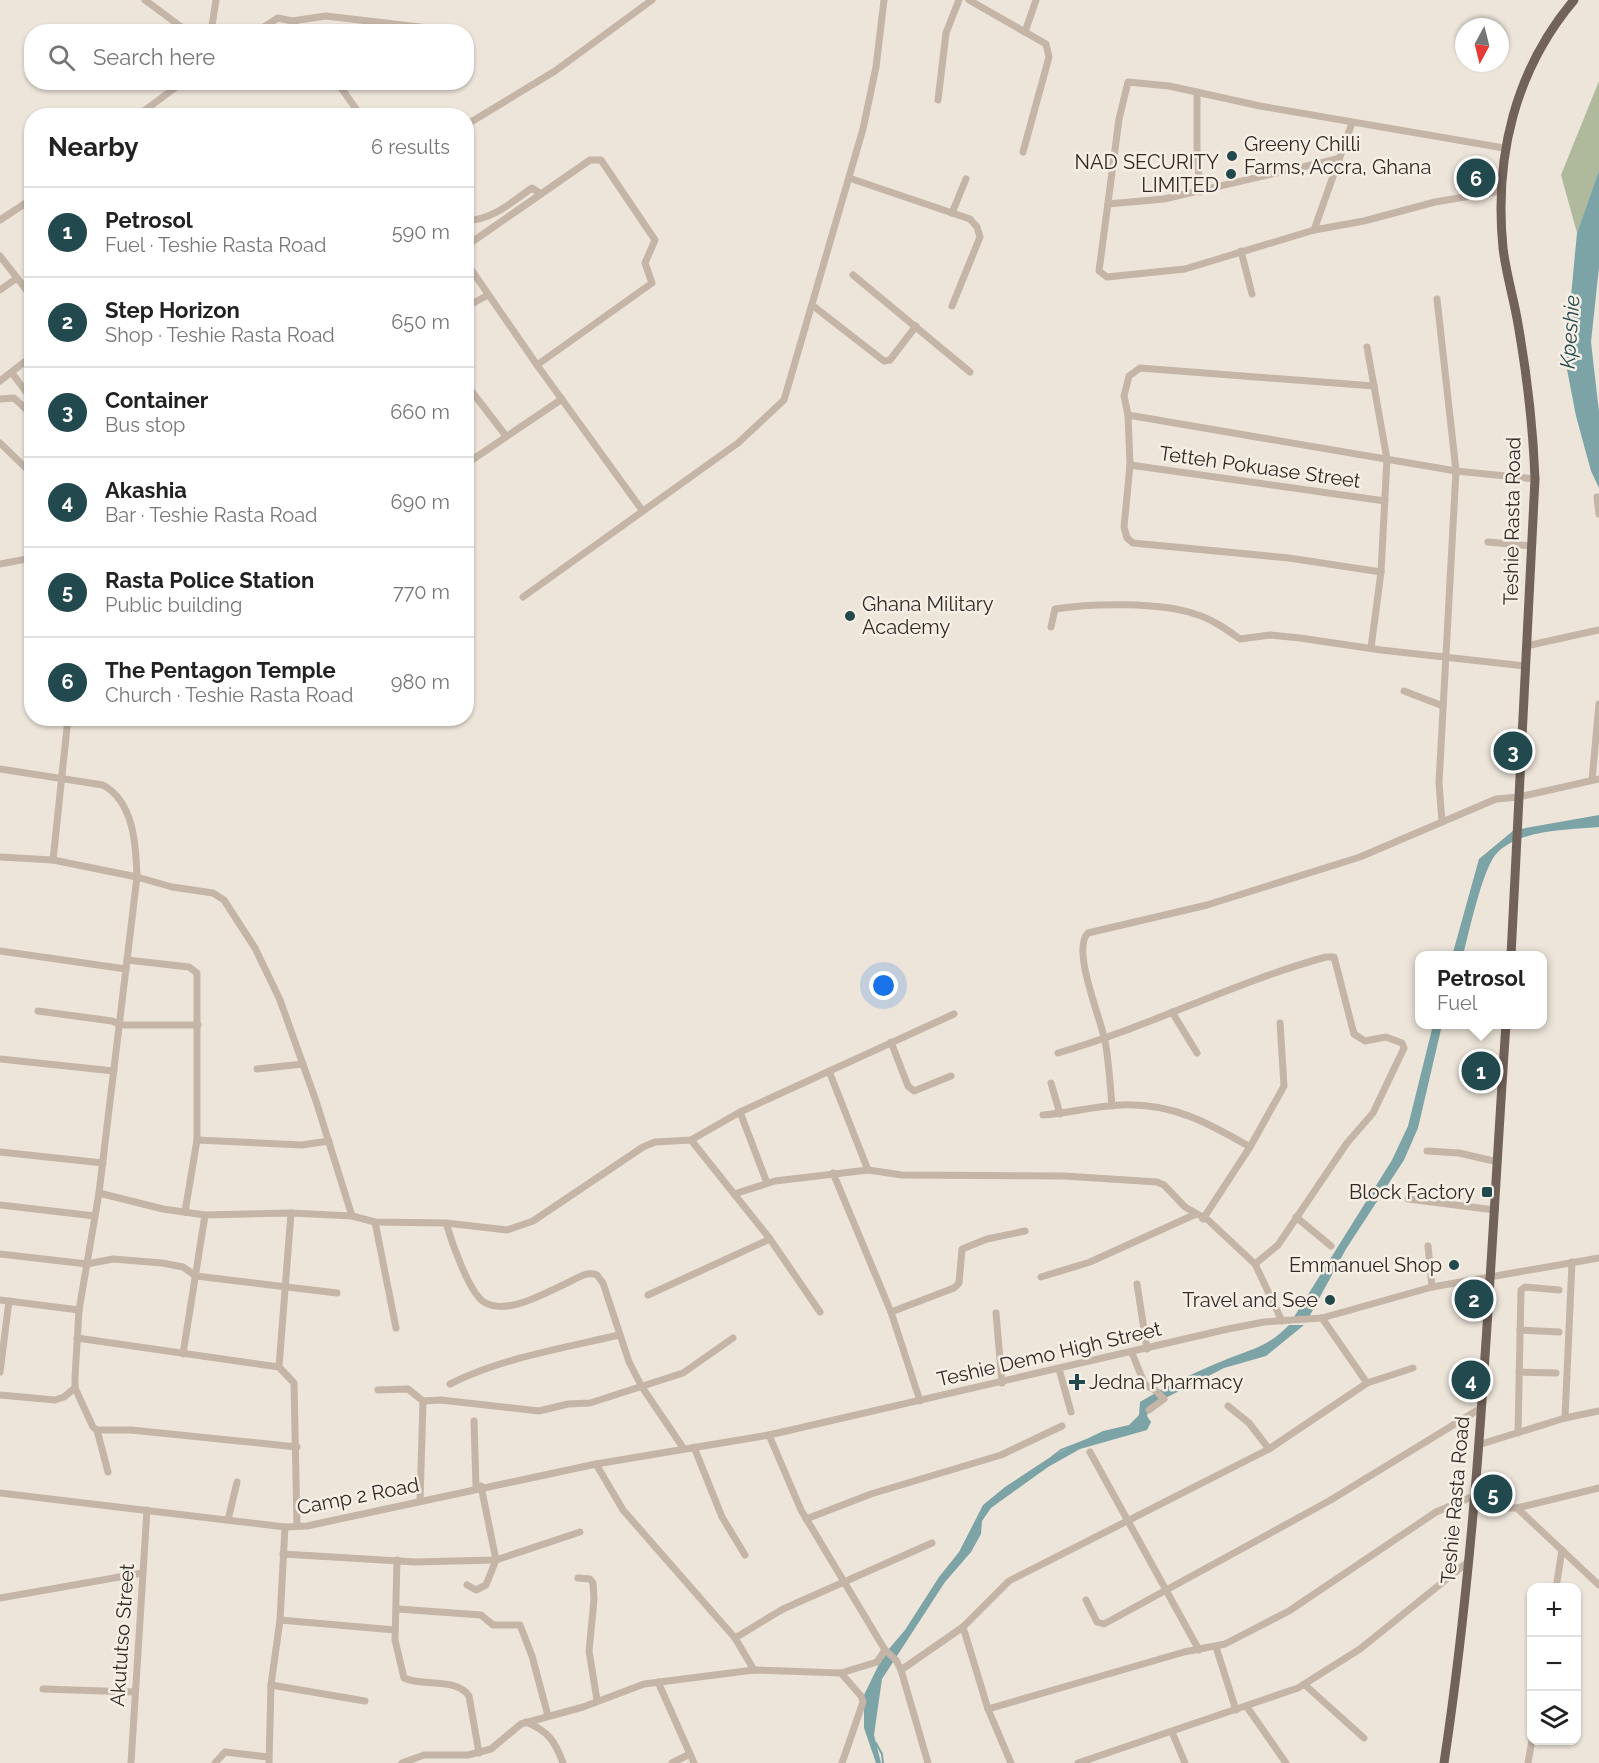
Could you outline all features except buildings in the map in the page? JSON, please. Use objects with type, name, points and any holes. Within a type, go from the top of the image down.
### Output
[{"type":"main road","name":"Teshie Rasta Road","points":[[1511,951],[1535,479],[1530,407],[1503,248],[1501,191],[1504,148],[1511,117],[1529,70],[1544,41],[1574,0]]},
{"type":"main road","name":"Teshie Rasta Road","points":[[1444,1763],[1469,1561],[1506,1029]]},
{"type":"street","points":[[145,0],[177,24]]},
{"type":"street","points":[[212,24],[216,0]]},
{"type":"street","points":[[474,120],[555,70],[652,0]]},
{"type":"street","points":[[523,597],[738,443],[776,410],[784,400],[863,129],[876,67],[885,0]]},
{"type":"street","points":[[938,100],[946,33],[959,0]]},
{"type":"street","points":[[969,0],[1046,44],[1049,53],[1023,152]]},
{"type":"street","points":[[1025,32],[1036,0]]},
{"type":"street","points":[[269,24],[278,18],[292,21],[326,16],[394,24]]},
{"type":"street","points":[[1501,191],[1435,202],[1364,221],[1314,230],[1185,269],[1144,275],[1102,276],[1099,271],[1119,119],[1128,82],[1197,92],[1352,123],[1504,148]]},
{"type":"street","points":[[148,108],[172,90]]},
{"type":"street","points":[[343,90],[355,108]]},
{"type":"street","points":[[1197,92],[1200,192]]},
{"type":"street","points":[[1314,230],[1337,159],[1352,123]]},
{"type":"street","points":[[1108,204],[1164,199],[1200,192],[1337,159]]},
{"type":"street","points":[[474,240],[590,160],[601,160],[655,240],[645,263],[652,284],[537,365]]},
{"type":"street","points":[[849,178],[970,219],[977,227],[980,237],[952,306]]},
{"type":"street","points":[[952,213],[966,178]]},
{"type":"street","points":[[474,221],[493,214],[532,188],[541,194]]},
{"type":"street","points":[[0,220],[24,204]]},
{"type":"street","points":[[1241,252],[1252,294]]},
{"type":"street","points":[[0,256],[24,287]]},
{"type":"street","points":[[474,274],[642,510]]},
{"type":"street","points":[[853,275],[970,372]]},
{"type":"street","points":[[0,290],[17,278]]},
{"type":"street","points":[[474,303],[488,295]]},
{"type":"street","points":[[1437,299],[1456,471],[1439,783],[1442,822]]},
{"type":"street","points":[[812,305],[884,361],[890,360],[916,326]]},
{"type":"street","points":[[1367,347],[1387,459],[1381,572],[1371,648]]},
{"type":"street","points":[[0,381],[24,363]]},
{"type":"street","points":[[1374,386],[1140,368],[1129,376],[1125,388],[1130,465],[1124,527],[1127,538],[1133,543],[1289,558],[1381,572]]},
{"type":"street","points":[[12,373],[24,389]]},
{"type":"street","points":[[474,394],[506,436]]},
{"type":"street","points":[[0,399],[15,398],[24,407]]},
{"type":"street","points":[[474,458],[561,399]]},
{"type":"street","points":[[1128,415],[1456,471],[1535,479]]},
{"type":"street","points":[[0,443],[24,466]]},
{"type":"street","name":"Tetteh Pokuase Street","points":[[1130,465],[1385,501]]},
{"type":"street","points":[[1597,497],[1599,514]]},
{"type":"street","points":[[1488,542],[1531,546]]},
{"type":"street","points":[[0,564],[24,560]]},
{"type":"street","points":[[1051,627],[1055,609],[1082,604],[1146,607],[1194,613],[1217,623],[1240,639],[1270,635],[1525,666]]},
{"type":"street","points":[[1526,646],[1599,630]]},
{"type":"street","points":[[1404,691],[1443,706]]},
{"type":"street","points":[[1112,1106],[1104,1040],[1086,971],[1082,944],[1088,933],[1207,905],[1360,857],[1496,799],[1519,797],[1595,779],[1599,704]]},
{"type":"street","points":[[53,860],[67,726]]},
{"type":"street","points":[[0,769],[103,785],[114,791],[126,811],[136,850],[137,877],[121,1025],[99,1193],[79,1310],[77,1338],[75,1388],[93,1427],[97,1430],[108,1472]]},
{"type":"street","points":[[0,857],[53,860],[137,877],[172,887],[213,893],[224,900],[240,921],[265,968],[303,1064],[352,1216]]},
{"type":"street","points":[[0,951],[126,969]]},
{"type":"street","points":[[1058,1053],[1104,1040],[1281,969],[1331,956],[1336,960],[1354,1034],[1365,1041],[1386,1037],[1402,1043],[1404,1048],[1373,1113],[1347,1143],[1272,1251],[1256,1264]]},
{"type":"street","points":[[127,960],[195,969],[198,1025],[197,1140],[185,1212]]},
{"type":"street","points":[[39,1011],[112,1021],[121,1025],[198,1025]]},
{"type":"street","points":[[1172,1012],[1197,1053]]},
{"type":"street","points":[[99,1193],[205,1215],[291,1213],[352,1216],[375,1222],[446,1223],[507,1230],[518,1228],[552,1209],[643,1147],[655,1142],[691,1140],[740,1112],[954,1014]]},
{"type":"street","points":[[1041,1276],[1090,1263],[1200,1217],[1250,1147],[1284,1086],[1280,1023]]},
{"type":"street","points":[[891,1042],[909,1086],[914,1091],[951,1076]]},
{"type":"street","points":[[0,1059],[114,1071]]},
{"type":"street","points":[[257,1069],[303,1064]]},
{"type":"street","points":[[828,1071],[868,1170]]},
{"type":"street","points":[[1051,1083],[1060,1114]]},
{"type":"street","points":[[1043,1115],[1112,1106],[1181,1111],[1204,1120],[1250,1147]]},
{"type":"street","points":[[740,1112],[767,1183]]},
{"type":"street","points":[[197,1140],[302,1145],[329,1142]]},
{"type":"street","points":[[691,1140],[770,1239],[820,1312]]},
{"type":"street","points":[[1427,1151],[1459,1153],[1498,1162]]},
{"type":"street","points":[[0,1152],[103,1163]]},
{"type":"street","points":[[735,1194],[767,1183],[868,1170],[922,1176],[1064,1176],[1150,1180],[1164,1185],[1185,1207],[1209,1220],[1256,1264],[1286,1321]]},
{"type":"street","points":[[833,1173],[891,1312],[920,1401]]},
{"type":"street","points":[[1408,1199],[1495,1210]]},
{"type":"street","points":[[0,1205],[95,1216]]},
{"type":"street","points":[[279,1368],[287,1288],[291,1213]]},
{"type":"street","points":[[183,1354],[205,1215]]},
{"type":"street","points":[[1296,1217],[1331,1246]]},
{"type":"street","points":[[375,1222],[396,1328]]},
{"type":"street","points":[[446,1223],[457,1257],[479,1298],[485,1303],[508,1306],[592,1273],[603,1283],[619,1335],[642,1387],[684,1449]]},
{"type":"street","points":[[891,1312],[954,1288],[959,1283],[962,1249],[987,1239],[1025,1231]]},
{"type":"street","points":[[648,1295],[770,1239]]},
{"type":"street","points":[[1428,1246],[1432,1287]]},
{"type":"street","points":[[0,1254],[87,1264],[113,1259],[162,1263],[183,1267],[196,1276],[337,1293]]},
{"type":"street","name":"Teshie Demo High Street","points":[[684,1449],[769,1435],[1228,1329],[1322,1318],[1432,1287],[1599,1258]]},
{"type":"street","points":[[1565,1419],[1572,1262]]},
{"type":"street","points":[[1137,1284],[1148,1349]]},
{"type":"street","points":[[1518,1433],[1522,1288],[1559,1290]]},
{"type":"street","points":[[0,1300],[79,1310]]},
{"type":"street","points":[[0,1372],[9,1301]]},
{"type":"street","points":[[996,1312],[1002,1383]]},
{"type":"street","points":[[1322,1318],[1367,1383]]},
{"type":"street","points":[[1520,1330],[1559,1332]]},
{"type":"street","points":[[450,1384],[467,1376],[540,1353],[619,1335]]},
{"type":"street","points":[[77,1338],[279,1368],[294,1383],[297,1526]]},
{"type":"street","points":[[378,1390],[408,1389],[423,1401],[441,1400],[539,1411],[568,1404],[590,1403],[682,1373],[733,1338]]},
{"type":"street","points":[[1132,1353],[1145,1385],[1163,1397],[1164,1402],[1149,1410]]},
{"type":"street","points":[[901,1670],[963,1627],[1009,1581],[1269,1449],[1367,1383],[1413,1368]]},
{"type":"street","points":[[1059,1369],[1071,1412]]},
{"type":"street","points":[[1520,1372],[1556,1372]]},
{"type":"street","points":[[0,1395],[55,1400],[64,1397],[75,1388]]},
{"type":"street","points":[[420,1501],[423,1401]]},
{"type":"street","points":[[1228,1406],[1249,1423],[1269,1449]]},
{"type":"street","points":[[1086,1600],[1097,1622],[1102,1624],[1167,1591],[1329,1501],[1481,1408]]},
{"type":"street","points":[[1478,1445],[1599,1411]]},
{"type":"street","points":[[467,1585],[476,1590],[486,1585],[496,1560],[478,1487],[474,1421]]},
{"type":"street","points":[[806,1519],[881,1490],[1001,1455],[1062,1426]]},
{"type":"street","points":[[97,1430],[131,1430],[297,1447]]},
{"type":"street","points":[[769,1435],[806,1519],[885,1650],[896,1660],[901,1670],[928,1763]]},
{"type":"street","points":[[694,1447],[722,1517],[745,1555]]},
{"type":"street","name":"Camp 2 Road","points":[[0,1493],[285,1527],[420,1501],[478,1487],[684,1449]]},
{"type":"street","points":[[1090,1452],[1199,1650]]},
{"type":"street","points":[[596,1464],[623,1510],[735,1638],[754,1670]]},
{"type":"street","points":[[228,1520],[237,1482]]},
{"type":"street","points":[[1473,1508],[1517,1508],[1599,1488]]},
{"type":"street","points":[[988,1708],[1216,1647],[1289,1611],[1442,1509],[1474,1496]]},
{"type":"street","points":[[1517,1508],[1599,1585]]},
{"type":"street","name":"Akututso Street","points":[[131,1763],[147,1510]]},
{"type":"street","points":[[215,1763],[225,1752],[268,1760],[271,1685],[280,1620],[285,1527]]},
{"type":"street","points":[[283,1554],[397,1560],[496,1560],[580,1532]]},
{"type":"street","points":[[735,1638],[783,1609],[932,1543]]},
{"type":"street","points":[[1557,1583],[1562,1550]]},
{"type":"street","points":[[397,1560],[398,1609],[395,1630],[404,1678],[457,1687],[465,1691],[469,1696],[479,1753]]},
{"type":"street","points":[[1080,1763],[1305,1685],[1360,1649],[1469,1561]]},
{"type":"street","points":[[0,1598],[142,1573]]},
{"type":"street","points":[[578,1578],[590,1579],[594,1590],[588,1642],[597,1700]]},
{"type":"street","points":[[398,1609],[481,1615],[493,1625],[520,1625],[529,1647],[548,1716]]},
{"type":"street","points":[[280,1620],[395,1630]]},
{"type":"street","points":[[963,1627],[988,1708],[1011,1763]]},
{"type":"street","points":[[1216,1647],[1236,1710]]},
{"type":"street","points":[[402,1763],[424,1755],[479,1753],[491,1749],[513,1729],[526,1722],[583,1707],[628,1688],[754,1670],[841,1673],[877,1662],[885,1650]]},
{"type":"street","points":[[841,1673],[861,1696],[863,1702],[842,1763]]},
{"type":"street","points":[[658,1682],[694,1763]]},
{"type":"street","points":[[271,1685],[364,1701]]},
{"type":"street","points":[[1305,1685],[1364,1738]]},
{"type":"street","points":[[43,1689],[134,1692]]},
{"type":"street","points":[[1247,1707],[1286,1763]]},
{"type":"street","points":[[526,1722],[543,1729],[556,1742],[563,1763]]},
{"type":"street","points":[[1172,1732],[1185,1763]]},
{"type":"street","points":[[1528,1763],[1531,1745]]},
{"type":"street","points":[[672,1763],[690,1754]]},
{"type":"green space","points":[[1599,81],[1599,170],[1577,233],[1561,175]]},
{"type":"water","name":"Kpeshie","points":[[1599,170],[1599,267],[1591,342],[1599,412],[1599,488],[1591,471],[1576,416],[1565,359],[1577,233]]},
{"type":"water","points":[[1599,815],[1599,827],[1532,835],[1508,844],[1498,852],[1487,870],[1464,951],[1453,951],[1479,859],[1514,830]]},
{"type":"water","points":[[1432,1029],[1441,1029],[1418,1128],[1404,1160],[1346,1249],[1308,1319],[1294,1317],[1392,1160],[1408,1126]]},
{"type":"water","points":[[1289,1325],[1304,1325],[1266,1356],[1224,1368],[1150,1406],[1147,1416],[1151,1422],[1147,1430],[1080,1449],[1048,1467],[991,1508],[982,1521],[981,1534],[971,1552],[945,1582],[882,1679],[874,1735],[881,1763],[876,1763],[864,1728],[864,1695],[883,1656],[905,1630],[939,1577],[959,1552],[983,1505],[1005,1487],[1052,1456],[1103,1431],[1129,1425],[1139,1415],[1140,1402],[1150,1396],[1200,1371],[1265,1344]]},
{"type":"waterway","points":[[1052,1457],[1061,1450],[1087,1440]]},
{"type":"waterway","points":[[876,1743],[882,1754],[883,1763]]},
{"type":"place","name":"Greeny Chilli Farms, Accra, Ghana","points":[[1232,156]]},
{"type":"place","name":"NAD SECURITY LIMITED","points":[[1231,174]]},
{"type":"place","name":"The Pentagon Temple","points":[[1476,178]]},
{"type":"place","name":"Ghana Military Academy","points":[[850,616]]},
{"type":"place","name":"Container","points":[[1513,751]]},
{"type":"place","name":"Petrosol","points":[[1481,1071]]},
{"type":"place","name":"Block Factory","points":[[1487,1192]]},
{"type":"place","name":"Emmanuel Shop","points":[[1454,1265]]},
{"type":"place","name":"Step Horizon","points":[[1474,1299]]},
{"type":"place","name":"Travel and See","points":[[1330,1300]]},
{"type":"place","name":"Akashia","points":[[1471,1380]]},
{"type":"place","name":"Jedna Pharmacy","points":[[1077,1382]]},
{"type":"place","name":"Rasta Police Station","points":[[1493,1494]]}]
